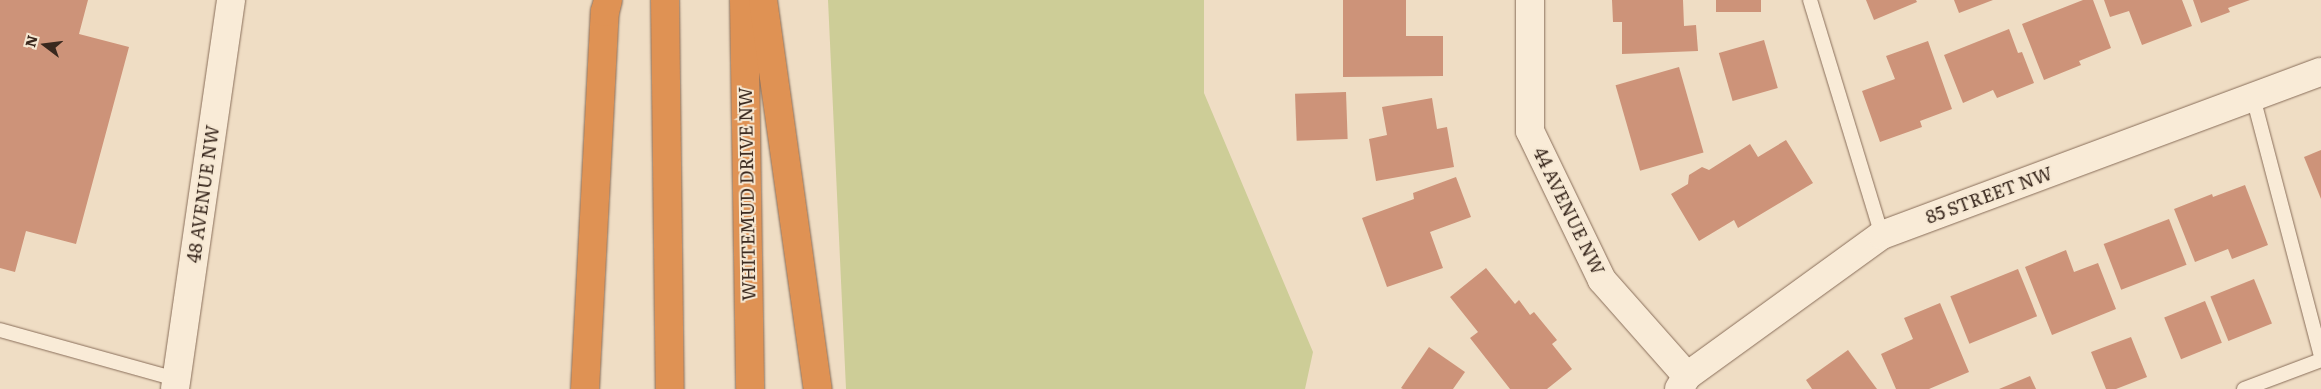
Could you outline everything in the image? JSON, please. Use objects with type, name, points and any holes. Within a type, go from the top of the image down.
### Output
[{"type":"highway","points":[[584,389],[605,12],[608,0]]},
{"type":"highway","points":[[665,0],[670,389]]},
{"type":"highway","name":"WHITEMUD DRIVE NW","points":[[744,0],[750,389]]},
{"type":"highway","points":[[763,0],[818,389]]},
{"type":"street","name":"48 AVENUE NW","points":[[175,384],[231,0]]},
{"type":"street","name":"44 AVENUE NW","points":[[1530,0],[1530,131],[1602,280],[1683,382]]},
{"type":"street","name":"85 STREET NW","points":[[1683,382],[1882,235],[2321,72]]},
{"type":"lane","points":[[1810,0],[1882,235]]},
{"type":"lane","points":[[2244,389],[2321,358],[2253,97]]},
{"type":"lane","points":[[0,330],[175,384]]},
{"type":"green space","points":[[828,0],[1204,0],[1204,93],[1313,352],[1305,389],[846,389]]},
{"type":"building","points":[[0,0],[88,0],[79,34],[129,47],[76,244],[26,231],[15,272],[0,268]]},
{"type":"building","points":[[1343,0],[1406,0],[1406,36],[1443,36],[1443,76],[1343,77]]},
{"type":"building","points":[[1612,0],[1683,0],[1684,26],[1696,25],[1698,51],[1622,54],[1622,22],[1613,22]]},
{"type":"building","points":[[1716,0],[1761,0],[1761,12],[1716,12]]},
{"type":"building","points":[[1866,0],[1916,0],[1917,2],[1874,20]]},
{"type":"building","points":[[1954,0],[1993,0],[1959,13]]},
{"type":"building","points":[[2083,0],[2093,0],[2111,48],[2079,61],[2081,65],[2044,80],[2022,24]]},
{"type":"building","points":[[2104,0],[2182,0],[2192,26],[2142,45],[2129,11],[2110,17]]},
{"type":"building","points":[[2193,0],[2250,0],[2228,8],[2230,12],[2201,23]]},
{"type":"building","points":[[2009,29],[2018,53],[2022,52],[2034,83],[1997,98],[1993,90],[1963,103],[1944,55]]},
{"type":"building","points":[[1764,40],[1778,88],[1733,101],[1719,53]]},
{"type":"building","points":[[1928,41],[1952,109],[1920,121],[1922,127],[1880,142],[1862,91],[1895,79],[1886,56]]},
{"type":"building","points":[[1679,67],[1704,153],[1640,171],[1616,85]]},
{"type":"building","points":[[1346,92],[1348,139],[1297,141],[1295,94]]},
{"type":"building","points":[[1432,98],[1437,129],[1447,127],[1454,167],[1376,181],[1369,139],[1387,135],[1382,107]]},
{"type":"building","points":[[1786,140],[1813,183],[1738,228],[1734,220],[1699,241],[1671,194],[1688,184],[1689,175],[1702,167],[1709,170],[1750,144],[1758,157]]},
{"type":"building","points":[[2321,150],[2321,199],[2304,157]]},
{"type":"building","points":[[1456,177],[1471,217],[1430,232],[1443,268],[1387,287],[1362,218],[1414,199],[1413,193]]},
{"type":"building","points":[[2245,185],[2268,245],[2232,259],[2228,249],[2195,262],[2174,209],[2212,194],[2213,197]]},
{"type":"building","points":[[2169,219],[2187,265],[2121,290],[2104,244]]},
{"type":"building","points":[[2066,250],[2074,272],[2098,263],[2116,309],[2052,335],[2025,267]]},
{"type":"building","points":[[1486,268],[1515,304],[1519,300],[1530,315],[1534,312],[1557,340],[1552,344],[1572,369],[1547,389],[1510,389],[1470,338],[1478,332],[1450,297]]},
{"type":"building","points":[[2018,269],[2037,316],[1969,344],[1950,296]]},
{"type":"building","points":[[2254,279],[2272,324],[2228,341],[2210,297]]},
{"type":"building","points":[[2205,301],[2222,343],[2181,359],[2164,317]]},
{"type":"building","points":[[1940,303],[1969,372],[1929,389],[1896,389],[1881,354],[1913,339],[1904,318]]},
{"type":"building","points":[[2131,337],[2147,377],[2116,389],[2106,389],[2091,352]]},
{"type":"building","points":[[1429,347],[1465,372],[1453,389],[1401,388]]},
{"type":"building","points":[[1848,350],[1877,389],[1812,389],[1806,380]]},
{"type":"building","points":[[2030,376],[2036,389],[1999,389]]}]
